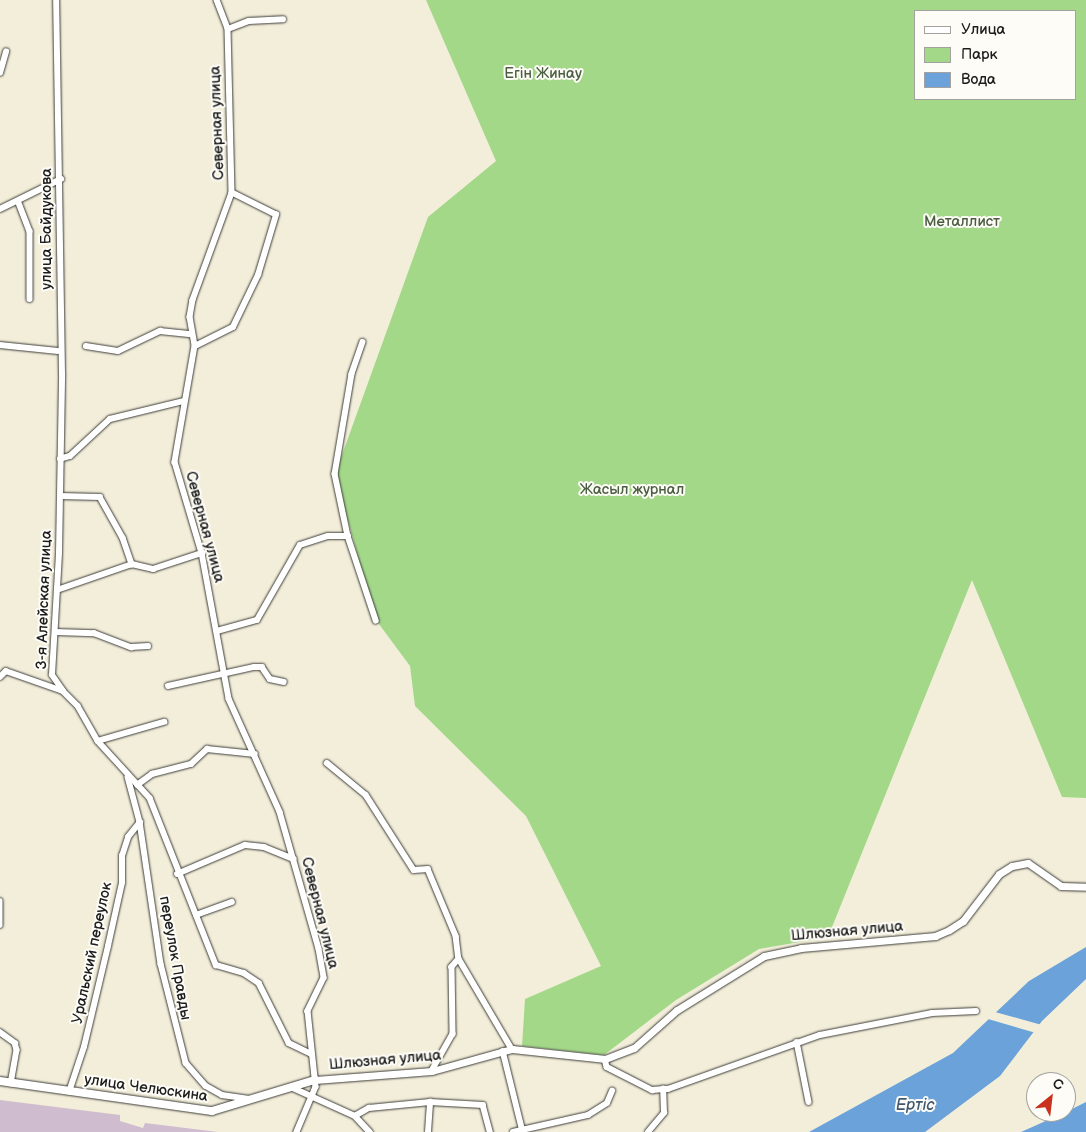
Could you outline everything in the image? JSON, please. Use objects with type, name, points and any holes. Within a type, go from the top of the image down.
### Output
[{"type":"main road","name":"улица Челюскина","points":[[0,1081],[190,1111],[212,1112],[254,1102],[315,1080]]},
{"type":"street","name":"улица Байдукова","points":[[56,0],[61,178],[58,352],[60,496]]},
{"type":"street","name":"Северная улица","points":[[216,0],[228,29],[232,193],[193,300],[191,334],[195,346],[174,462],[202,553],[229,700],[280,812],[324,978],[308,1011],[315,1080]]},
{"type":"street","points":[[228,29],[249,21],[283,19]]},
{"type":"street","points":[[0,73],[6,52]]},
{"type":"street","points":[[0,209],[20,203],[61,178]]},
{"type":"street","points":[[195,346],[233,327],[258,275],[276,215],[232,193]]},
{"type":"street","points":[[20,203],[30,232],[30,299]]},
{"type":"street","points":[[86,346],[118,351],[160,331],[191,334]]},
{"type":"street","points":[[363,342],[352,374],[335,474],[348,536],[376,620]]},
{"type":"street","points":[[0,345],[58,352]]},
{"type":"street","points":[[60,458],[70,456],[110,420],[184,401]]},
{"type":"street","points":[[60,496],[96,494],[123,538],[132,564]]},
{"type":"street","name":"3-я Алейская улица","points":[[60,496],[56,632],[52,675],[63,691]]},
{"type":"street","points":[[217,631],[257,620],[300,545],[328,536],[348,536]]},
{"type":"street","points":[[57,590],[132,564],[153,569],[202,553]]},
{"type":"street","points":[[56,632],[94,633],[131,646],[148,646]]},
{"type":"street","points":[[168,686],[225,672],[262,667],[270,679],[284,682]]},
{"type":"street","name":"3-я Алейская улица","points":[[0,677],[6,671],[15,673],[63,691]]},
{"type":"street","points":[[63,691],[78,706],[98,741],[127,775],[138,784],[154,806],[177,874],[216,965],[244,973],[259,983],[289,1043],[312,1054]]},
{"type":"street","points":[[98,741],[164,722]]},
{"type":"street","points":[[133,790],[152,774],[191,764],[207,749],[255,754]]},
{"type":"street","points":[[327,763],[366,794],[414,870],[428,868],[456,936],[459,959],[512,1049]]},
{"type":"street","name":"переулок Правды","points":[[127,775],[133,790],[140,822],[162,964],[186,1063],[206,1086],[222,1095],[254,1102]]},
{"type":"street","name":"Уральский переулок","points":[[69,1092],[84,1047],[108,946],[122,883],[122,856],[128,837],[140,822]]},
{"type":"street","points":[[177,874],[245,845],[264,847],[294,859]]},
{"type":"street","name":"Шлюзная улица","points":[[297,1132],[312,1098],[315,1080],[432,1071],[512,1049],[604,1059],[634,1048],[677,1010],[764,956],[801,948],[935,936],[949,930],[963,921],[999,874],[1012,866],[1028,863],[1061,886],[1086,887]]},
{"type":"street","points":[[0,901],[0,925]]},
{"type":"street","points":[[196,915],[232,902]]},
{"type":"street","points":[[432,1071],[453,1034],[452,967],[459,959]]},
{"type":"street","points":[[604,1059],[607,1066],[652,1090],[663,1089],[797,1042],[932,1012],[976,1011]]},
{"type":"street","points":[[0,1032],[15,1043],[17,1050],[11,1083]]},
{"type":"street","points":[[797,1042],[810,1102]]},
{"type":"street","points":[[503,1051],[522,1131]]},
{"type":"street","points":[[291,1088],[355,1116],[370,1132]]},
{"type":"street","points":[[648,1132],[664,1113],[663,1089]]},
{"type":"street","points":[[513,1132],[588,1116],[607,1103],[612,1091]]},
{"type":"street","points":[[355,1116],[369,1108],[430,1102],[483,1105],[490,1132]]},
{"type":"street","points":[[428,1132],[430,1102]]},
{"type":"shaded area","points":[[0,1100],[120,1115],[120,1121],[143,1128],[145,1123],[218,1132],[0,1132]]},
{"type":"green space","name":"Жасыл журнал","points":[[426,0],[1086,0],[1086,798],[1062,797],[972,580],[828,937],[759,949],[676,1000],[604,1055],[522,1046],[525,999],[601,966],[526,816],[415,706],[410,666],[376,620],[335,474],[428,217],[496,161]]},
{"type":"water","name":"Ертіс","points":[[1086,947],[1086,979],[1042,1021],[1000,1076],[925,1132],[809,1132],[953,1053],[1029,981]]},
{"type":"water","points":[[1086,1102],[1086,1132],[1021,1132],[1044,1122],[1076,1122],[1076,1107]]},
{"type":"pier","points":[[995,1012],[1042,1025],[1036,1033],[988,1019]]},
{"type":"park label","name":"Егін Жинау","points":[[543,74]]},
{"type":"park label","name":"Металлист","points":[[962,222]]}]
